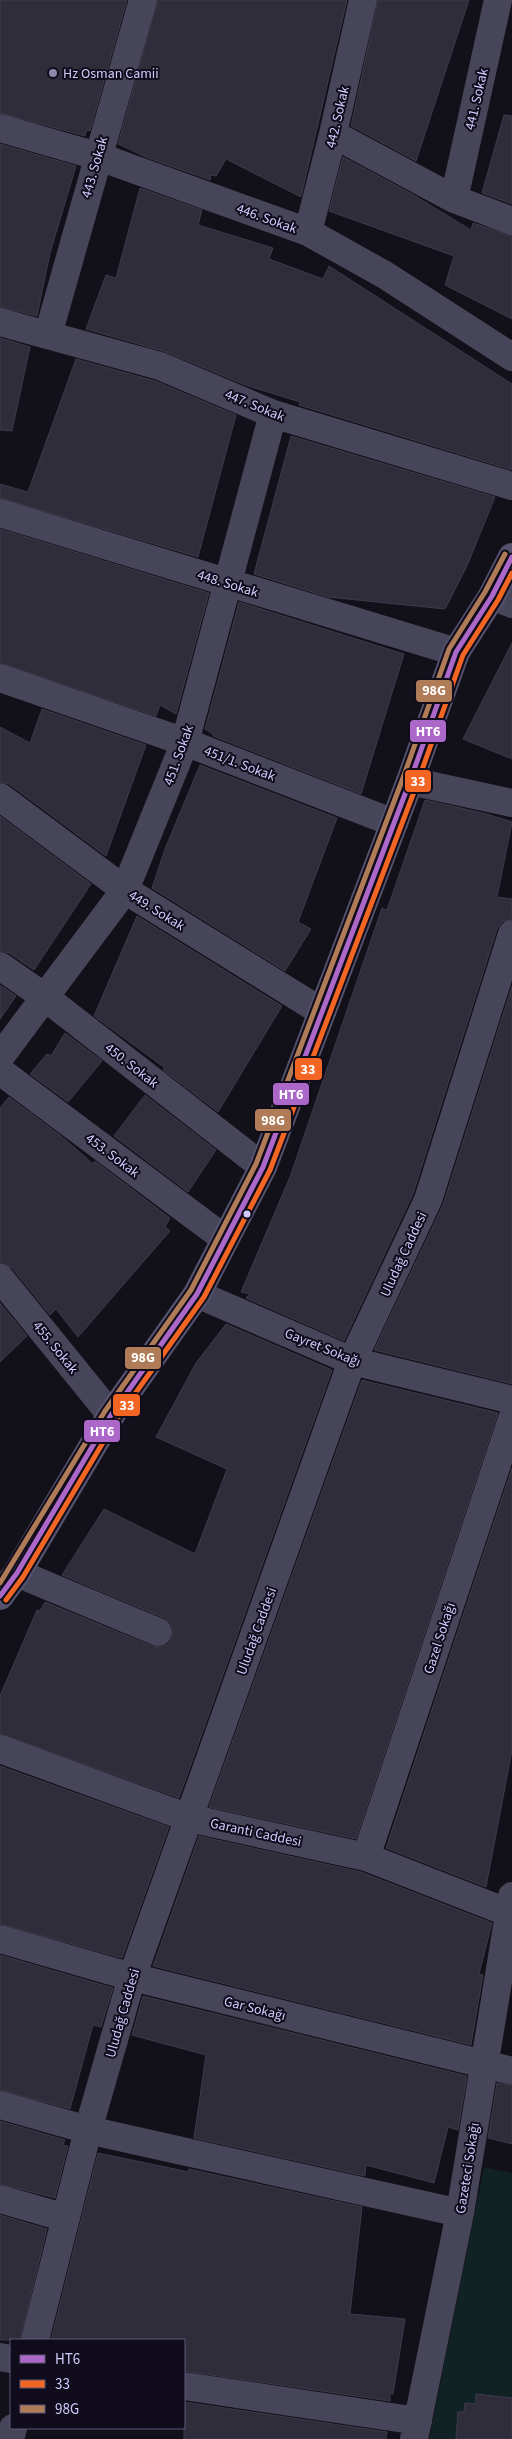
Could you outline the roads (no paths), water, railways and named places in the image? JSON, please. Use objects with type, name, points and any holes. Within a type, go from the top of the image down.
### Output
[{"type":"main road","points":[[0,1596],[17,1574],[111,1415],[197,1294],[263,1167],[410,781],[456,652],[502,600],[512,557]]},
{"type":"street","name":"443. Sokak","points":[[48,335],[97,156],[143,0]]},
{"type":"street","name":"442. Sokak","points":[[308,232],[333,134],[363,0]]},
{"type":"street","name":"441. Sokak","points":[[454,199],[498,0]]},
{"type":"street","name":"446. Sokak","points":[[0,128],[97,156],[308,232],[385,275],[512,357]]},
{"type":"street","points":[[333,134],[454,199],[512,221]]},
{"type":"street","name":"447. Sokak","points":[[0,322],[160,366],[273,414],[512,486]]},
{"type":"street","name":"451. Sokak","points":[[0,1057],[125,890],[185,742],[273,414]]},
{"type":"street","name":"448. Sokak","points":[[0,513],[456,652]]},
{"type":"street","name":"451/1. Sokak","points":[[0,678],[185,742],[394,823]]},
{"type":"street","points":[[410,781],[512,803]]},
{"type":"street","name":"449. Sokak","points":[[0,797],[125,890],[322,1012]]},
{"type":"street","name":"Uludağ Caddesi","points":[[35,2339],[88,2130],[132,1977],[352,1361],[428,1200],[512,934]]},
{"type":"street","name":"450. Sokak","points":[[0,966],[46,998],[263,1167]]},
{"type":"street","name":"453. Sokak","points":[[0,1071],[225,1239]]},
{"type":"street","name":"455. Sokak","points":[[0,1278],[111,1415]]},
{"type":"street","name":"Gayret Sokağı","points":[[197,1294],[352,1361],[512,1400]]},
{"type":"street","name":"Gazel Sokağı","points":[[366,1856],[512,1419]]},
{"type":"street","points":[[17,1574],[158,1632]]},
{"type":"street","name":"Garanti Caddesi","points":[[0,1749],[189,1818],[366,1856],[511,1908]]},
{"type":"street","name":"Gazeteci Sokağı","points":[[416,2430],[460,2213],[483,2065],[511,1908]]},
{"type":"street","name":"Gar Sokağı","points":[[0,1939],[132,1977],[512,2071]]},
{"type":"street","points":[[0,2105],[88,2130],[460,2213]]},
{"type":"street","points":[[0,2199],[66,2218]]},
{"type":"street","points":[[185,2386],[416,2430]]},
{"type":"place","name":"Hz Osman Camii","points":[[53,73]]}]
